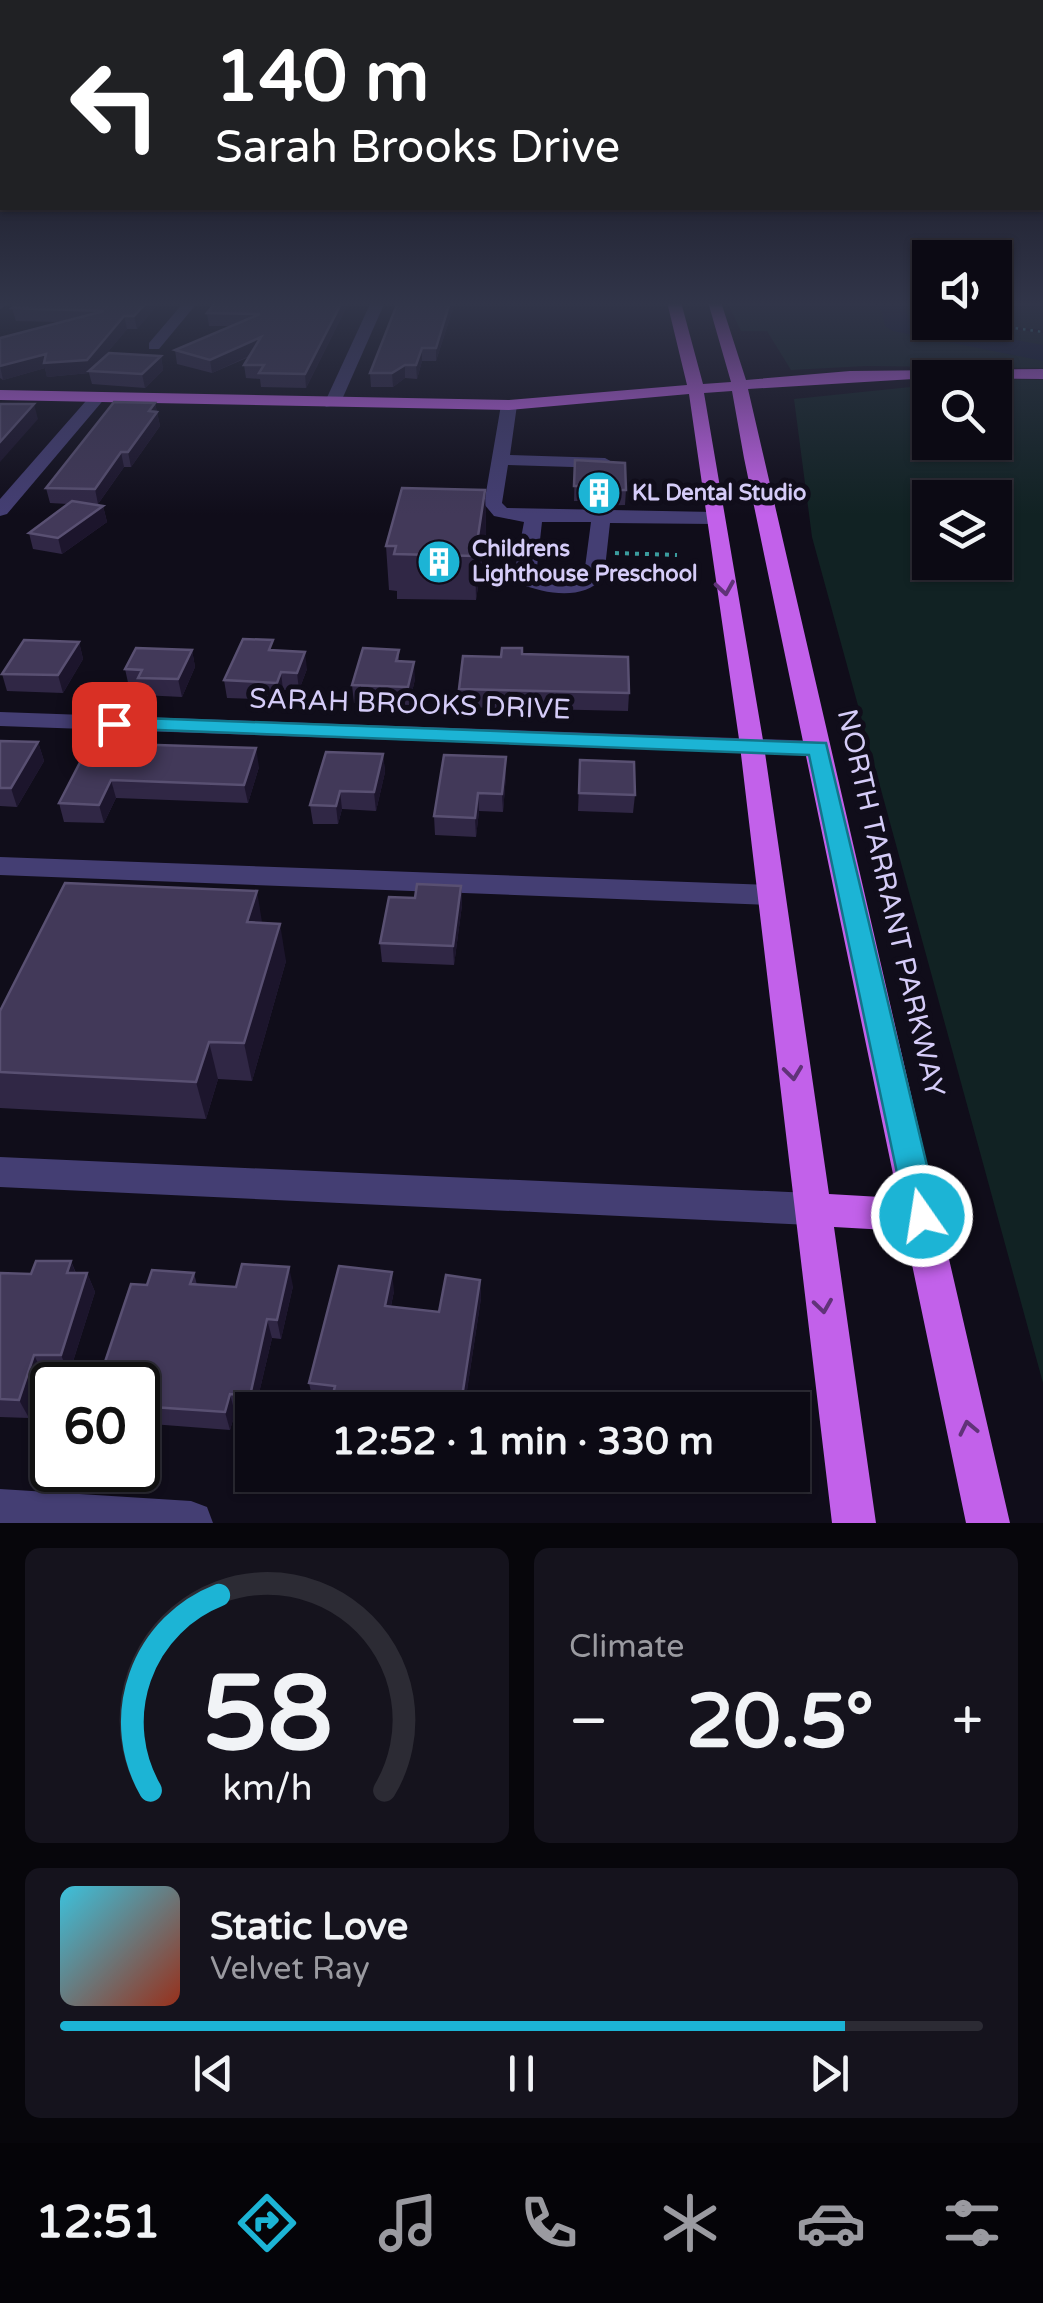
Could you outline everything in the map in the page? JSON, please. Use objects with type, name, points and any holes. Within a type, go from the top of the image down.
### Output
[{"type":"main road","points":[[692,373],[752,746],[854,1523]]},
{"type":"main road","name":"NORTH TARRANT PARKWAY","points":[[736,373],[988,1523]]},
{"type":"main road","points":[[0,395],[509,405],[906,374],[1043,374]]},
{"type":"main road","points":[[810,1210],[922,1216]]},
{"type":"street","points":[[332,404],[346,373]]},
{"type":"street","points":[[0,510],[98,398]]},
{"type":"street","points":[[509,405],[493,504],[501,512],[534,516],[714,518]]},
{"type":"street","points":[[500,460],[618,464]]},
{"type":"street","points":[[534,516],[525,570],[528,580],[556,587],[586,584],[598,569],[601,517]]},
{"type":"street","name":"SARAH BROOKS DRIVE","points":[[0,720],[818,748]]},
{"type":"street","points":[[0,866],[770,895]]},
{"type":"street","points":[[0,1172],[810,1210]]},
{"type":"street","points":[[0,1511],[191,1523]]},
{"type":"path","points":[[599,553],[677,555]]},
{"type":"shaded area","points":[[1012,379],[1043,380],[1043,1383],[812,537],[794,399],[912,387],[912,460],[1012,460]]},
{"type":"building","points":[[114,402],[155,403],[149,411],[157,412],[95,489],[46,488]]},
{"type":"building","points":[[0,404],[34,404],[0,442]]},
{"type":"building","points":[[575,460],[625,463],[626,490],[574,486]]},
{"type":"building","points":[[402,488],[485,490],[475,556],[394,554],[396,546],[386,546]]},
{"type":"building","points":[[72,501],[103,506],[58,538],[29,533]]},
{"type":"building","points":[[243,639],[273,640],[269,650],[305,652],[297,673],[281,672],[277,683],[224,680]]},
{"type":"building","points":[[24,640],[79,642],[58,675],[2,674]]},
{"type":"building","points":[[136,648],[192,650],[178,679],[138,678],[142,670],[125,669]]},
{"type":"building","points":[[363,648],[399,650],[396,661],[414,662],[408,687],[352,685]]},
{"type":"building","points":[[502,648],[522,648],[522,654],[628,657],[629,693],[459,689],[463,656],[501,657]]},
{"type":"building","points":[[0,741],[38,742],[11,788],[0,788]]},
{"type":"building","points":[[90,743],[256,748],[244,785],[111,780],[99,805],[59,803]]},
{"type":"building","points":[[326,752],[383,754],[374,792],[340,791],[336,806],[310,805]]},
{"type":"building","points":[[444,755],[506,757],[502,794],[478,793],[475,818],[434,816]]},
{"type":"building","points":[[580,760],[634,762],[635,795],[579,793]]},
{"type":"building","points":[[65,883],[257,891],[247,922],[280,924],[244,1043],[209,1042],[196,1082],[0,1072],[0,1011]]},
{"type":"building","points":[[417,884],[461,886],[453,946],[380,943],[389,897],[415,898]]},
{"type":"building","points":[[36,1261],[71,1261],[67,1273],[87,1273],[61,1355],[34,1355],[19,1400],[0,1399],[0,1273],[31,1274]]},
{"type":"building","points":[[242,1264],[289,1267],[277,1320],[267,1319],[251,1392],[230,1394],[225,1412],[160,1408],[160,1362],[105,1362],[131,1284],[147,1285],[152,1270],[194,1273],[190,1284],[236,1287]]},
{"type":"building","points":[[339,1266],[392,1272],[385,1306],[439,1312],[446,1275],[480,1280],[463,1392],[334,1392],[335,1386],[309,1383]]},
{"type":"place","name":"KL Dental Studio","points":[[599,493]]},
{"type":"place","name":"Childrens Lighthouse Preschool","points":[[439,562]]},
{"type":"route","points":[[114,724],[818,748],[922,1216]]}]
